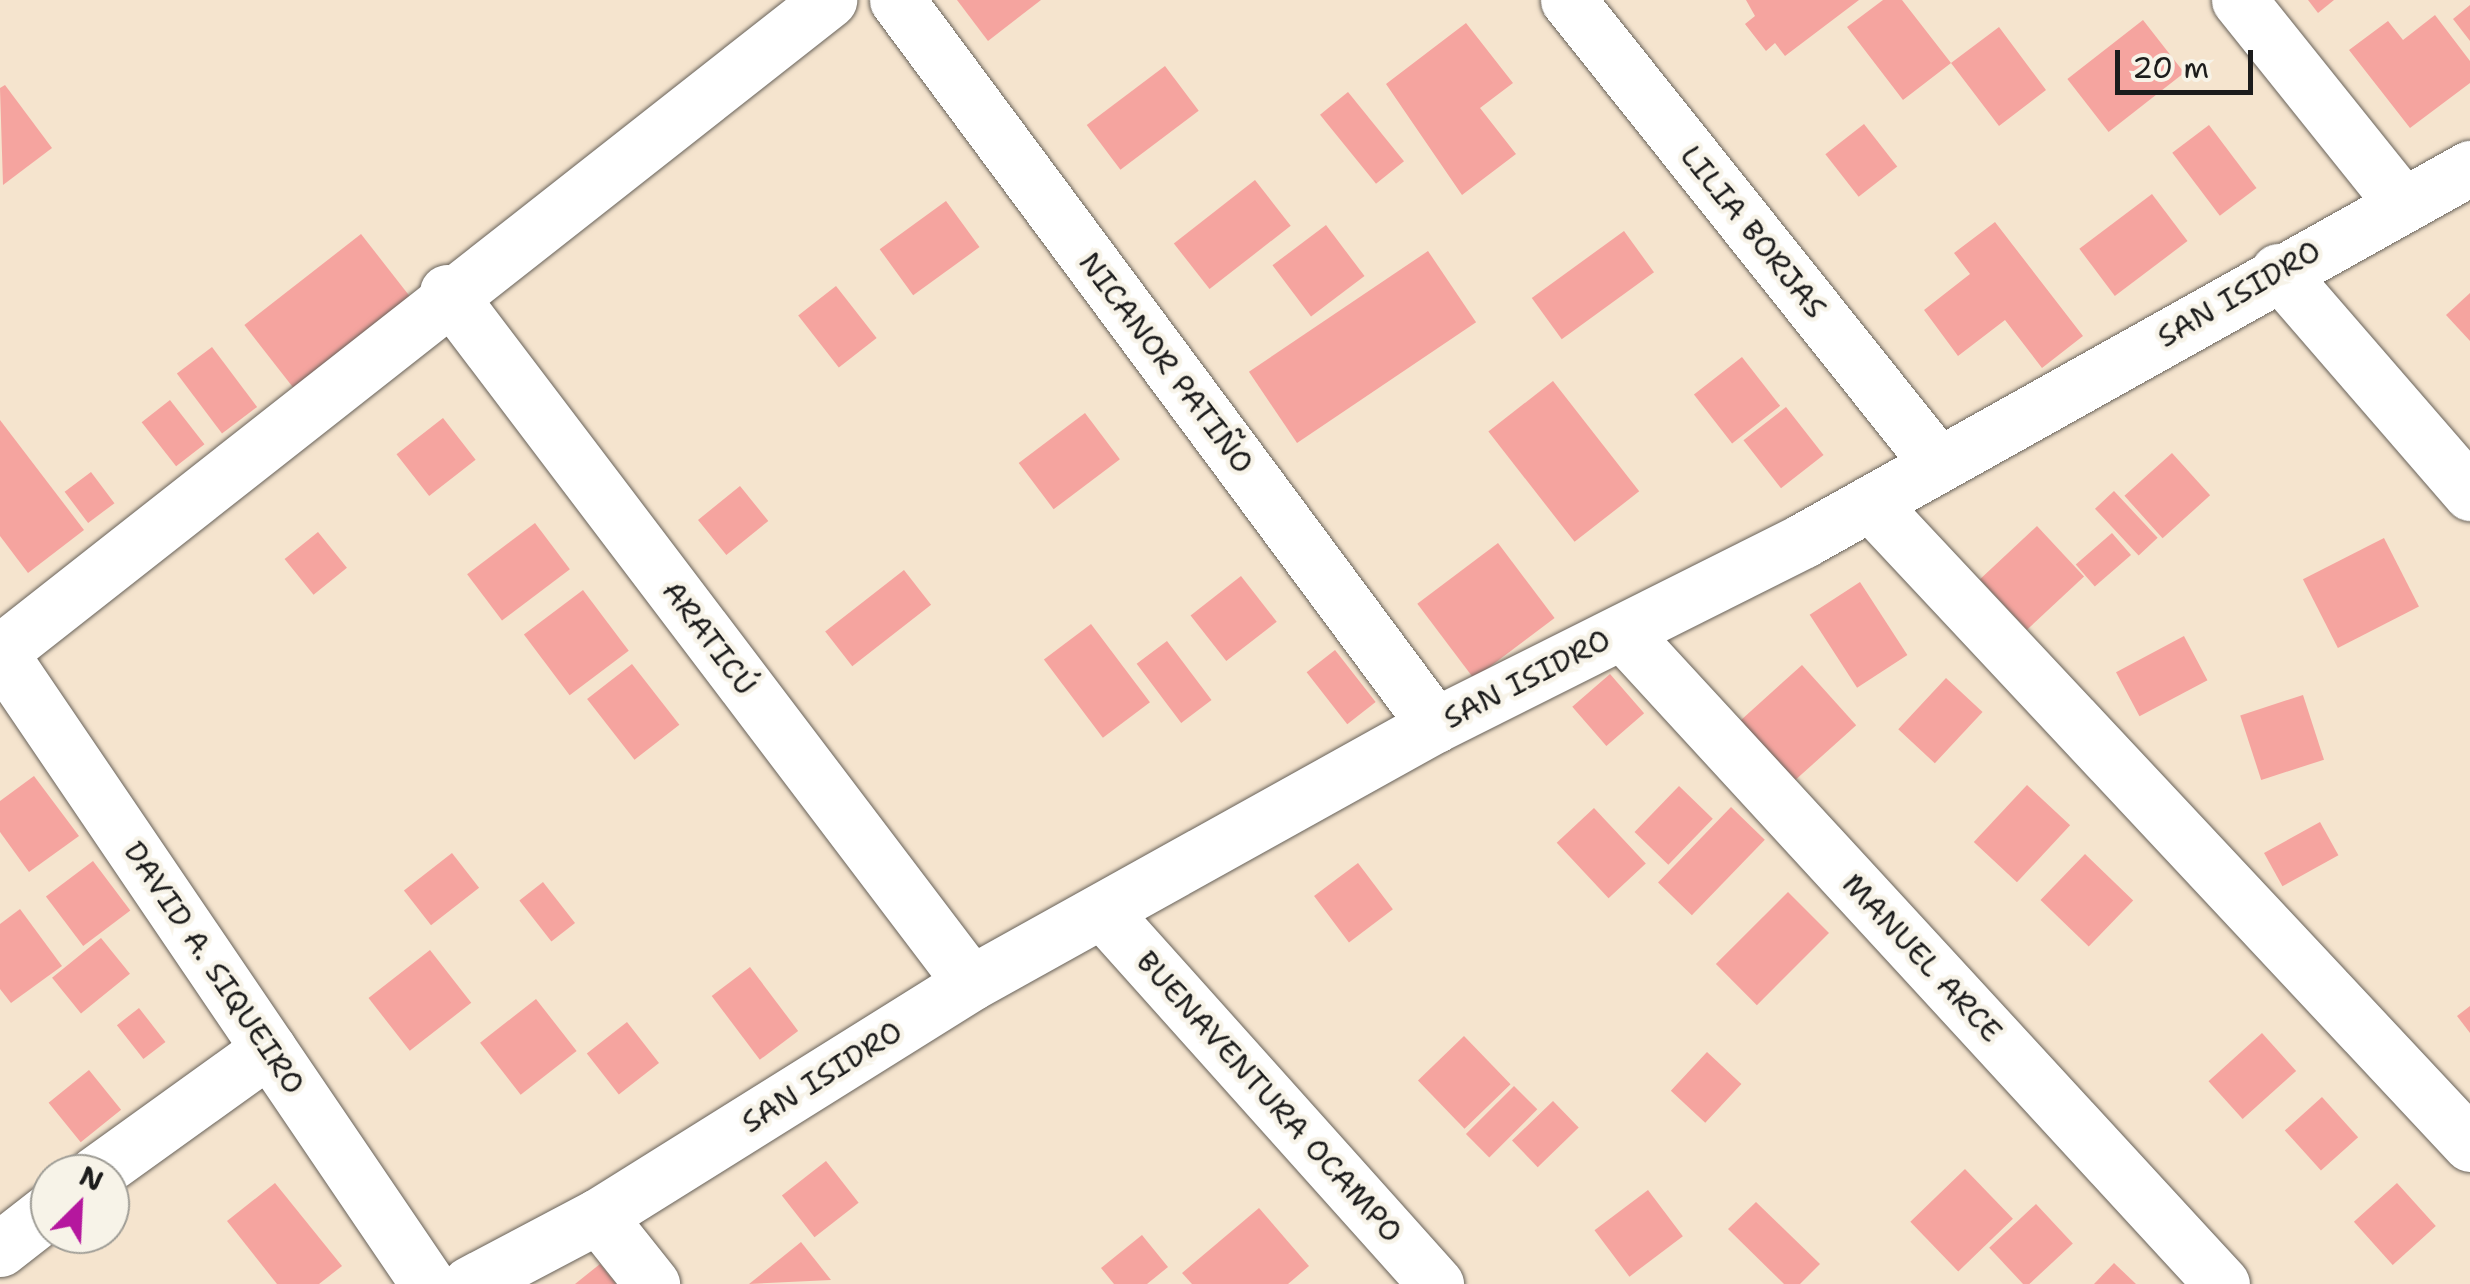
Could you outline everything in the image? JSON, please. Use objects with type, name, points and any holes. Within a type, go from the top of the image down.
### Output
[{"type":"street","points":[[0,653],[447,292],[829,0]]},
{"type":"street","name":"NICANOR PATIÑO","points":[[896,0],[1435,725]]},
{"type":"street","name":"LILIA BORJAS","points":[[1568,0],[1938,464]]},
{"type":"street","points":[[2239,0],[2401,202]]},
{"type":"street","name":"SAN ISIDRO","points":[[468,1284],[598,1216],[972,984],[1102,910],[1435,725],[1870,503],[2401,202],[2470,168]]},
{"type":"street","points":[[2278,272],[2470,494]]},
{"type":"street","name":"ARATICÚ","points":[[447,292],[972,984]]},
{"type":"street","points":[[1870,503],[2470,1144]]},
{"type":"street","name":"MANUEL ARCE","points":[[1622,632],[2222,1284]]},
{"type":"street","name":"DAVID A. SIQUEIRO","points":[[0,653],[428,1284]]},
{"type":"street","name":"BUENAVENTURA OCAMPO","points":[[1102,910],[1436,1284]]},
{"type":"street","points":[[122,1154],[268,1048]]},
{"type":"street","points":[[598,1216],[652,1284]]},
{"type":"street","points":[[0,1249],[30,1226]]},
{"type":"building","points":[[957,0],[1041,0],[988,41]]},
{"type":"building","points":[[1746,0],[1859,0],[1785,56],[1775,43],[1766,51],[1745,24],[1755,16]]},
{"type":"building","points":[[1883,0],[1902,0],[1951,63],[1903,100],[1847,27]]},
{"type":"building","points":[[2308,0],[2334,0],[2318,13]]},
{"type":"building","points":[[2470,5],[2470,41],[2453,19]]},
{"type":"building","points":[[2435,15],[2470,61],[2470,83],[2410,128],[2349,50],[2388,21],[2403,40]]},
{"type":"building","points":[[2143,20],[2184,73],[2109,132],[2067,79]]},
{"type":"building","points":[[1466,23],[1513,83],[1480,108],[1516,154],[1462,195],[1386,84]]},
{"type":"building","points":[[1999,27],[2046,90],[1999,126],[1951,63]]},
{"type":"building","points":[[1165,66],[1199,111],[1120,170],[1087,125]]},
{"type":"building","points":[[5,85],[52,148],[3,185],[0,88]]},
{"type":"building","points":[[1348,92],[1404,161],[1376,184],[1320,115]]},
{"type":"building","points":[[1864,124],[1897,167],[1859,197],[1825,154]]},
{"type":"building","points":[[2209,125],[2257,188],[2220,216],[2172,153]]},
{"type":"building","points":[[1255,180],[1291,226],[1210,289],[1174,243]]},
{"type":"building","points":[[2152,194],[2188,241],[2115,296],[2079,249]]},
{"type":"building","points":[[946,201],[980,247],[913,295],[880,249]]},
{"type":"building","points":[[1995,222],[2083,336],[2042,368],[2005,320],[1958,356],[1924,310],[1970,274],[1954,253]]},
{"type":"building","points":[[1326,225],[1365,276],[1311,316],[1272,265]]},
{"type":"building","points":[[1624,231],[1654,272],[1562,339],[1532,298]]},
{"type":"building","points":[[361,234],[411,299],[295,390],[244,325]]},
{"type":"building","points":[[1428,251],[1476,322],[1297,443],[1249,372]]},
{"type":"building","points":[[836,286],[877,338],[839,368],[798,316]]},
{"type":"building","points":[[2470,293],[2470,341],[2446,315]]},
{"type":"building","points":[[212,347],[257,407],[222,433],[177,373]]},
{"type":"building","points":[[1742,357],[1780,406],[1732,443],[1694,395]]},
{"type":"building","points":[[1553,381],[1639,491],[1575,542],[1488,431]]},
{"type":"building","points":[[170,400],[204,444],[176,466],[142,422]]},
{"type":"building","points":[[1786,407],[1824,455],[1781,488],[1743,440]]},
{"type":"building","points":[[1085,413],[1120,459],[1054,509],[1019,463]]},
{"type":"building","points":[[443,418],[476,460],[429,496],[397,454]]},
{"type":"building","points":[[0,420],[84,530],[28,573],[0,536]]},
{"type":"building","points":[[2172,453],[2210,495],[2163,538],[2124,496]]},
{"type":"building","points":[[91,472],[114,503],[88,523],[65,492]]},
{"type":"building","points":[[740,486],[768,521],[726,555],[698,520]]},
{"type":"building","points":[[2114,491],[2158,538],[2139,556],[2095,509]]},
{"type":"building","points":[[535,523],[570,569],[502,620],[467,574]]},
{"type":"building","points":[[2037,526],[2084,576],[2027,630],[1980,579]]},
{"type":"building","points":[[318,532],[347,568],[314,595],[285,559]]},
{"type":"building","points":[[2112,533],[2131,555],[2095,586],[2076,564]]},
{"type":"building","points":[[2384,538],[2419,607],[2338,648],[2303,579]]},
{"type":"building","points":[[1498,543],[1555,618],[1474,679],[1417,604]]},
{"type":"building","points":[[904,570],[931,605],[852,666],[825,632]]},
{"type":"building","points":[[1241,576],[1277,622],[1226,661],[1191,615]]},
{"type":"building","points":[[1860,582],[1907,655],[1857,688],[1810,615]]},
{"type":"building","points":[[583,590],[629,651],[570,695],[524,635]]},
{"type":"building","points":[[1091,624],[1150,702],[1103,738],[1044,660]]},
{"type":"building","points":[[2184,636],[2207,680],[2139,716],[2116,672]]},
{"type":"building","points":[[1167,641],[1212,700],[1181,723],[1137,664]]},
{"type":"building","points":[[1335,650],[1376,702],[1347,724],[1307,672]]},
{"type":"building","points":[[632,664],[679,725],[634,760],[587,699]]},
{"type":"building","points":[[1802,665],[1856,725],[1793,782],[1739,722]]},
{"type":"building","points":[[1610,674],[1644,713],[1606,746],[1572,707]]},
{"type":"building","points":[[1946,678],[1983,712],[1935,763],[1898,729]]},
{"type":"building","points":[[2303,695],[2324,760],[2261,780],[2240,715]]},
{"type":"building","points":[[34,776],[79,836],[29,872],[0,832],[0,801]]},
{"type":"building","points":[[2027,785],[2070,825],[2017,882],[1974,842]]},
{"type":"building","points":[[1679,786],[1713,819],[1668,865],[1635,832]]},
{"type":"building","points":[[1731,807],[1765,840],[1692,915],[1658,883]]},
{"type":"building","points":[[1594,808],[1646,864],[1609,898],[1557,843]]},
{"type":"building","points":[[2320,822],[2338,855],[2282,886],[2264,853]]},
{"type":"building","points":[[452,853],[479,888],[431,925],[404,891]]},
{"type":"building","points":[[2085,854],[2133,901],[2089,947],[2041,900]]},
{"type":"building","points":[[93,861],[130,911],[83,946],[46,897]]},
{"type":"building","points":[[1358,863],[1393,909],[1349,942],[1314,896]]},
{"type":"building","points":[[543,882],[575,923],[551,941],[519,900]]},
{"type":"building","points":[[1788,892],[1829,933],[1757,1005],[1716,964]]},
{"type":"building","points":[[20,909],[62,966],[11,1003],[0,989],[0,924]]},
{"type":"building","points":[[101,938],[130,974],[81,1013],[52,978]]},
{"type":"building","points":[[430,950],[471,1003],[410,1051],[369,998]]},
{"type":"building","points":[[750,967],[798,1031],[760,1060],[712,996]]},
{"type":"building","points":[[536,999],[577,1051],[521,1095],[480,1043]]},
{"type":"building","points":[[2470,1006],[2470,1033],[2457,1016]]},
{"type":"building","points":[[139,1008],[165,1042],[143,1059],[117,1025]]},
{"type":"building","points":[[627,1022],[659,1063],[619,1094],[587,1053]]},
{"type":"building","points":[[2262,1033],[2296,1071],[2243,1119],[2208,1081]]},
{"type":"building","points":[[1464,1036],[1511,1084],[1465,1129],[1418,1080]]},
{"type":"building","points":[[1707,1052],[1741,1084],[1705,1123],[1671,1091]]},
{"type":"building","points":[[89,1070],[121,1110],[81,1142],[49,1103]]},
{"type":"building","points":[[1514,1086],[1537,1109],[1489,1157],[1466,1134]]},
{"type":"building","points":[[2322,1097],[2358,1137],[2321,1171],[2285,1130]]},
{"type":"building","points":[[1553,1101],[1579,1128],[1538,1167],[1512,1141]]},
{"type":"building","points":[[826,1161],[859,1203],[815,1237],[782,1195]]},
{"type":"building","points":[[1965,1169],[2013,1219],[1958,1271],[1910,1222]]},
{"type":"building","points":[[275,1183],[342,1266],[319,1284],[277,1284],[227,1221]]},
{"type":"building","points":[[2397,1183],[2436,1226],[2393,1265],[2354,1222]]},
{"type":"building","points":[[1648,1190],[1683,1236],[1629,1277],[1594,1230]]},
{"type":"building","points":[[1756,1202],[1820,1264],[1800,1284],[1784,1284],[1728,1229]]},
{"type":"building","points":[[2036,1204],[2073,1243],[2029,1284],[2023,1284],[1989,1248]]},
{"type":"building","points":[[1259,1208],[1309,1266],[1288,1284],[1192,1284],[1182,1273]]},
{"type":"building","points":[[1142,1235],[1168,1267],[1147,1284],[1114,1284],[1101,1268]]},
{"type":"building","points":[[801,1242],[831,1280],[749,1284]]},
{"type":"building","points":[[2114,1263],[2136,1284],[2094,1284]]},
{"type":"building","points":[[600,1264],[616,1284],[575,1284]]}]
